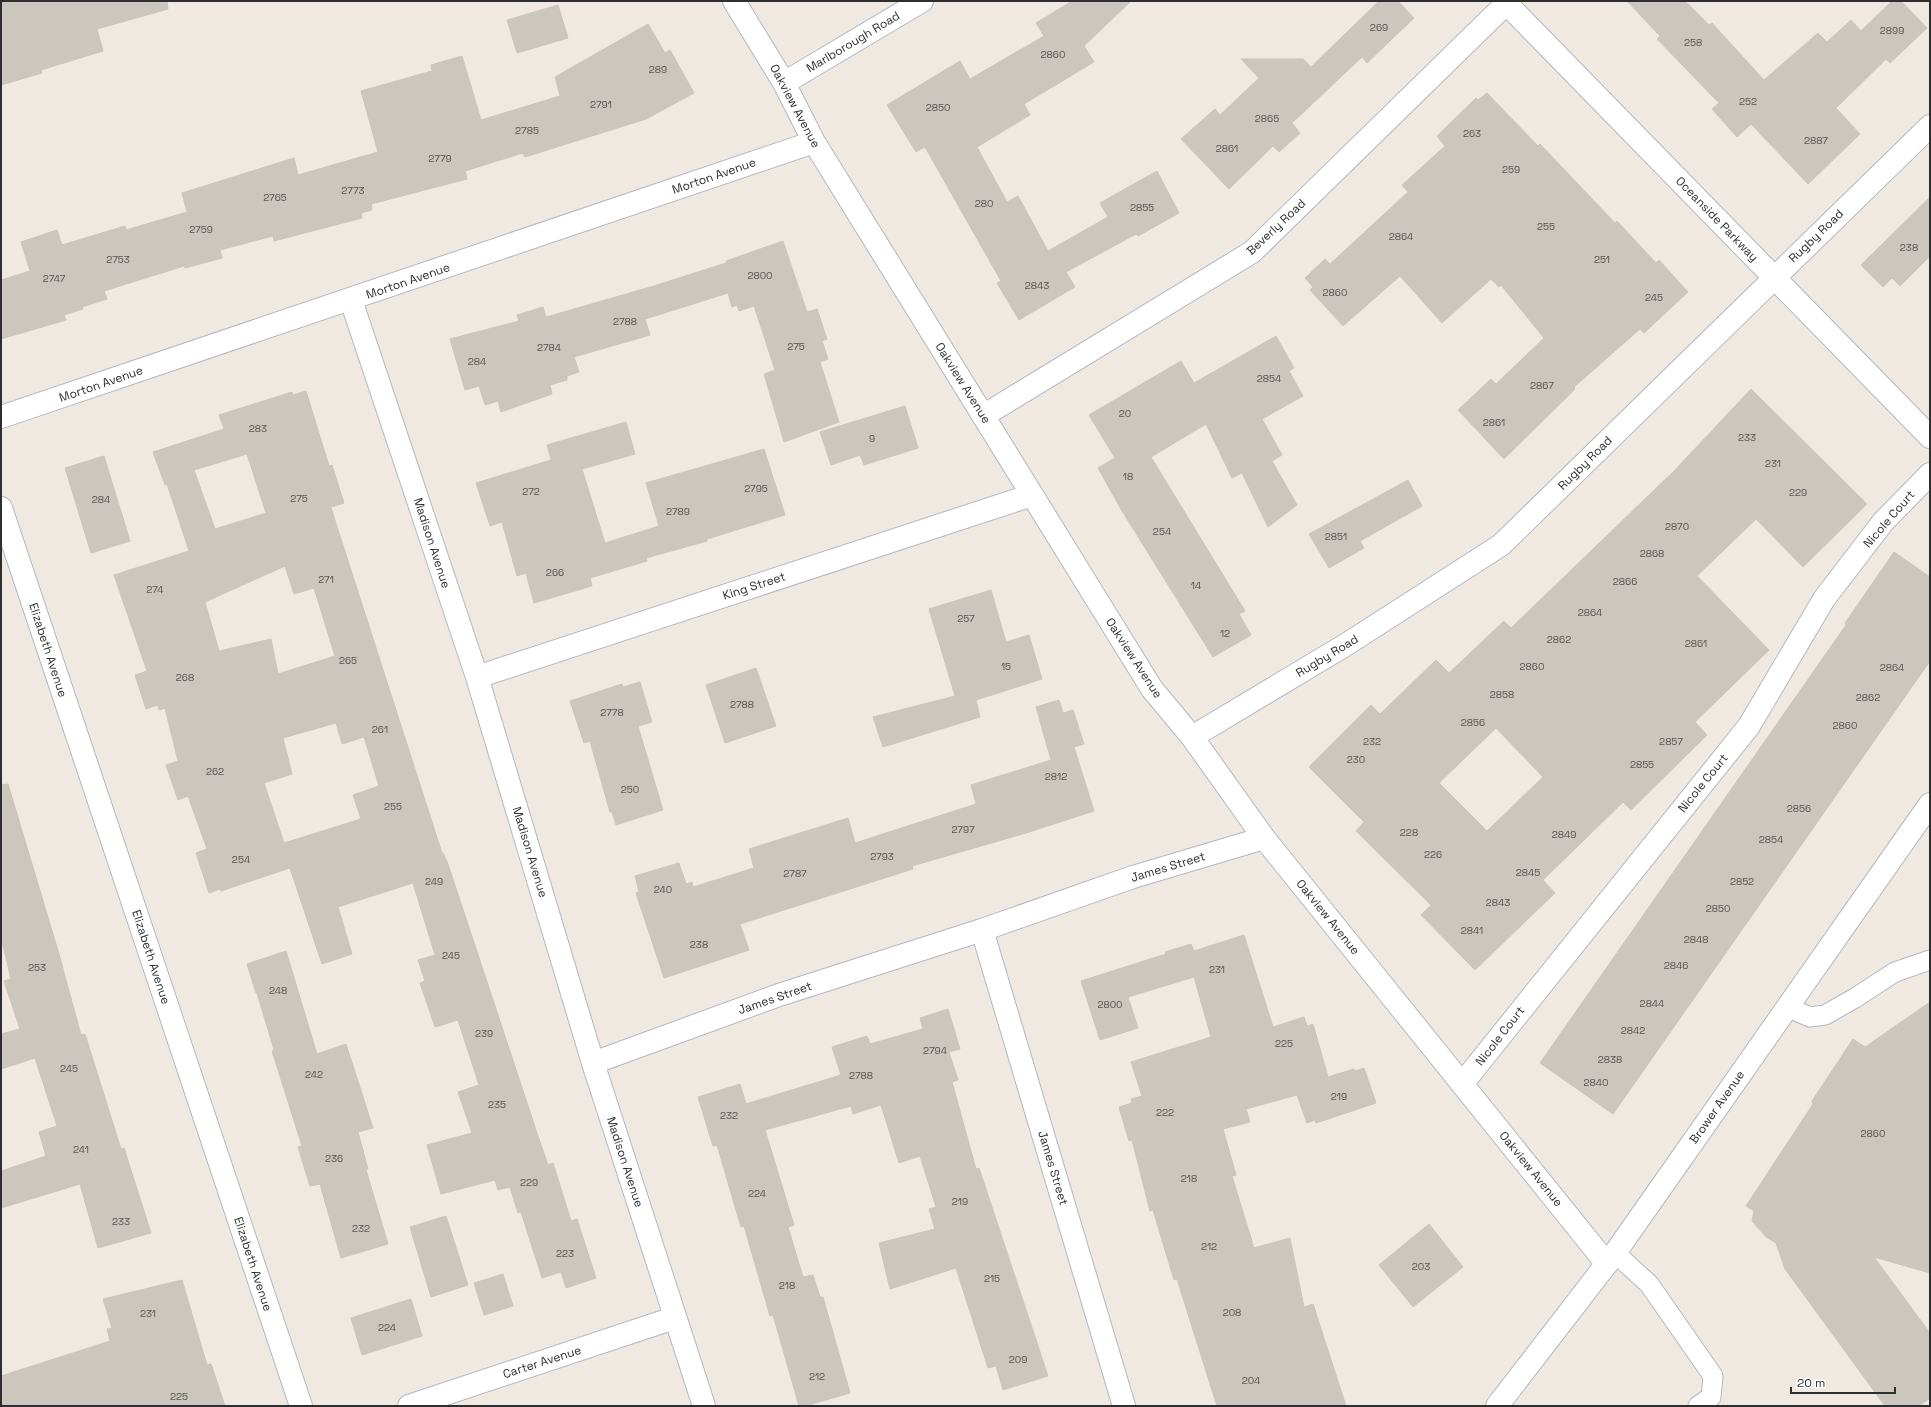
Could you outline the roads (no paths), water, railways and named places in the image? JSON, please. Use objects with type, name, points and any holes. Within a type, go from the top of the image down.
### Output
[{"type":"street","name":"Oakview Avenue","points":[[734,1],[784,83],[814,142],[1152,689],[1192,737],[1264,838],[1462,1084],[1611,1258]]},
{"type":"street","name":"Marlborough Road","points":[[784,83],[922,1]]},
{"type":"street","name":"Oceanside Parkway","points":[[1507,2],[1930,437]]},
{"type":"street","name":"Beverly Road","points":[[983,416],[1252,252],[1507,2]]},
{"type":"street","name":"Rugby Road","points":[[1192,737],[1347,644],[1501,545],[1930,126]]},
{"type":"street","name":"Morton Avenue","points":[[1,417],[351,300],[814,142]]},
{"type":"street","name":"Madison Avenue","points":[[351,300],[477,676],[593,1063],[674,1318],[704,1406]]},
{"type":"street","name":"Nicole Court","points":[[1462,1084],[1749,726],[1824,599],[1883,522],[1930,474]]},
{"type":"street","name":"King Street","points":[[477,676],[1032,495]]},
{"type":"street","name":"Elizabeth Avenue","points":[[1,508],[300,1406]]},
{"type":"street","name":"Brower Avenue","points":[[1497,1406],[1611,1258],[1787,1007],[1927,815]]},
{"type":"street","name":"James Street","points":[[593,1063],[779,995],[982,930],[1133,877],[1264,838]]},
{"type":"street","name":"James Street","points":[[982,930],[1124,1406]]},
{"type":"street","name":"Carter Avenue","points":[[409,1406],[674,1318]]},
{"type":"lane","points":[[1787,1007],[1810,1017],[1825,1015],[1855,998],[1895,972],[1930,960]]},
{"type":"lane","points":[[1611,1258],[1649,1284],[1713,1376],[1711,1397],[1698,1406]]}]
